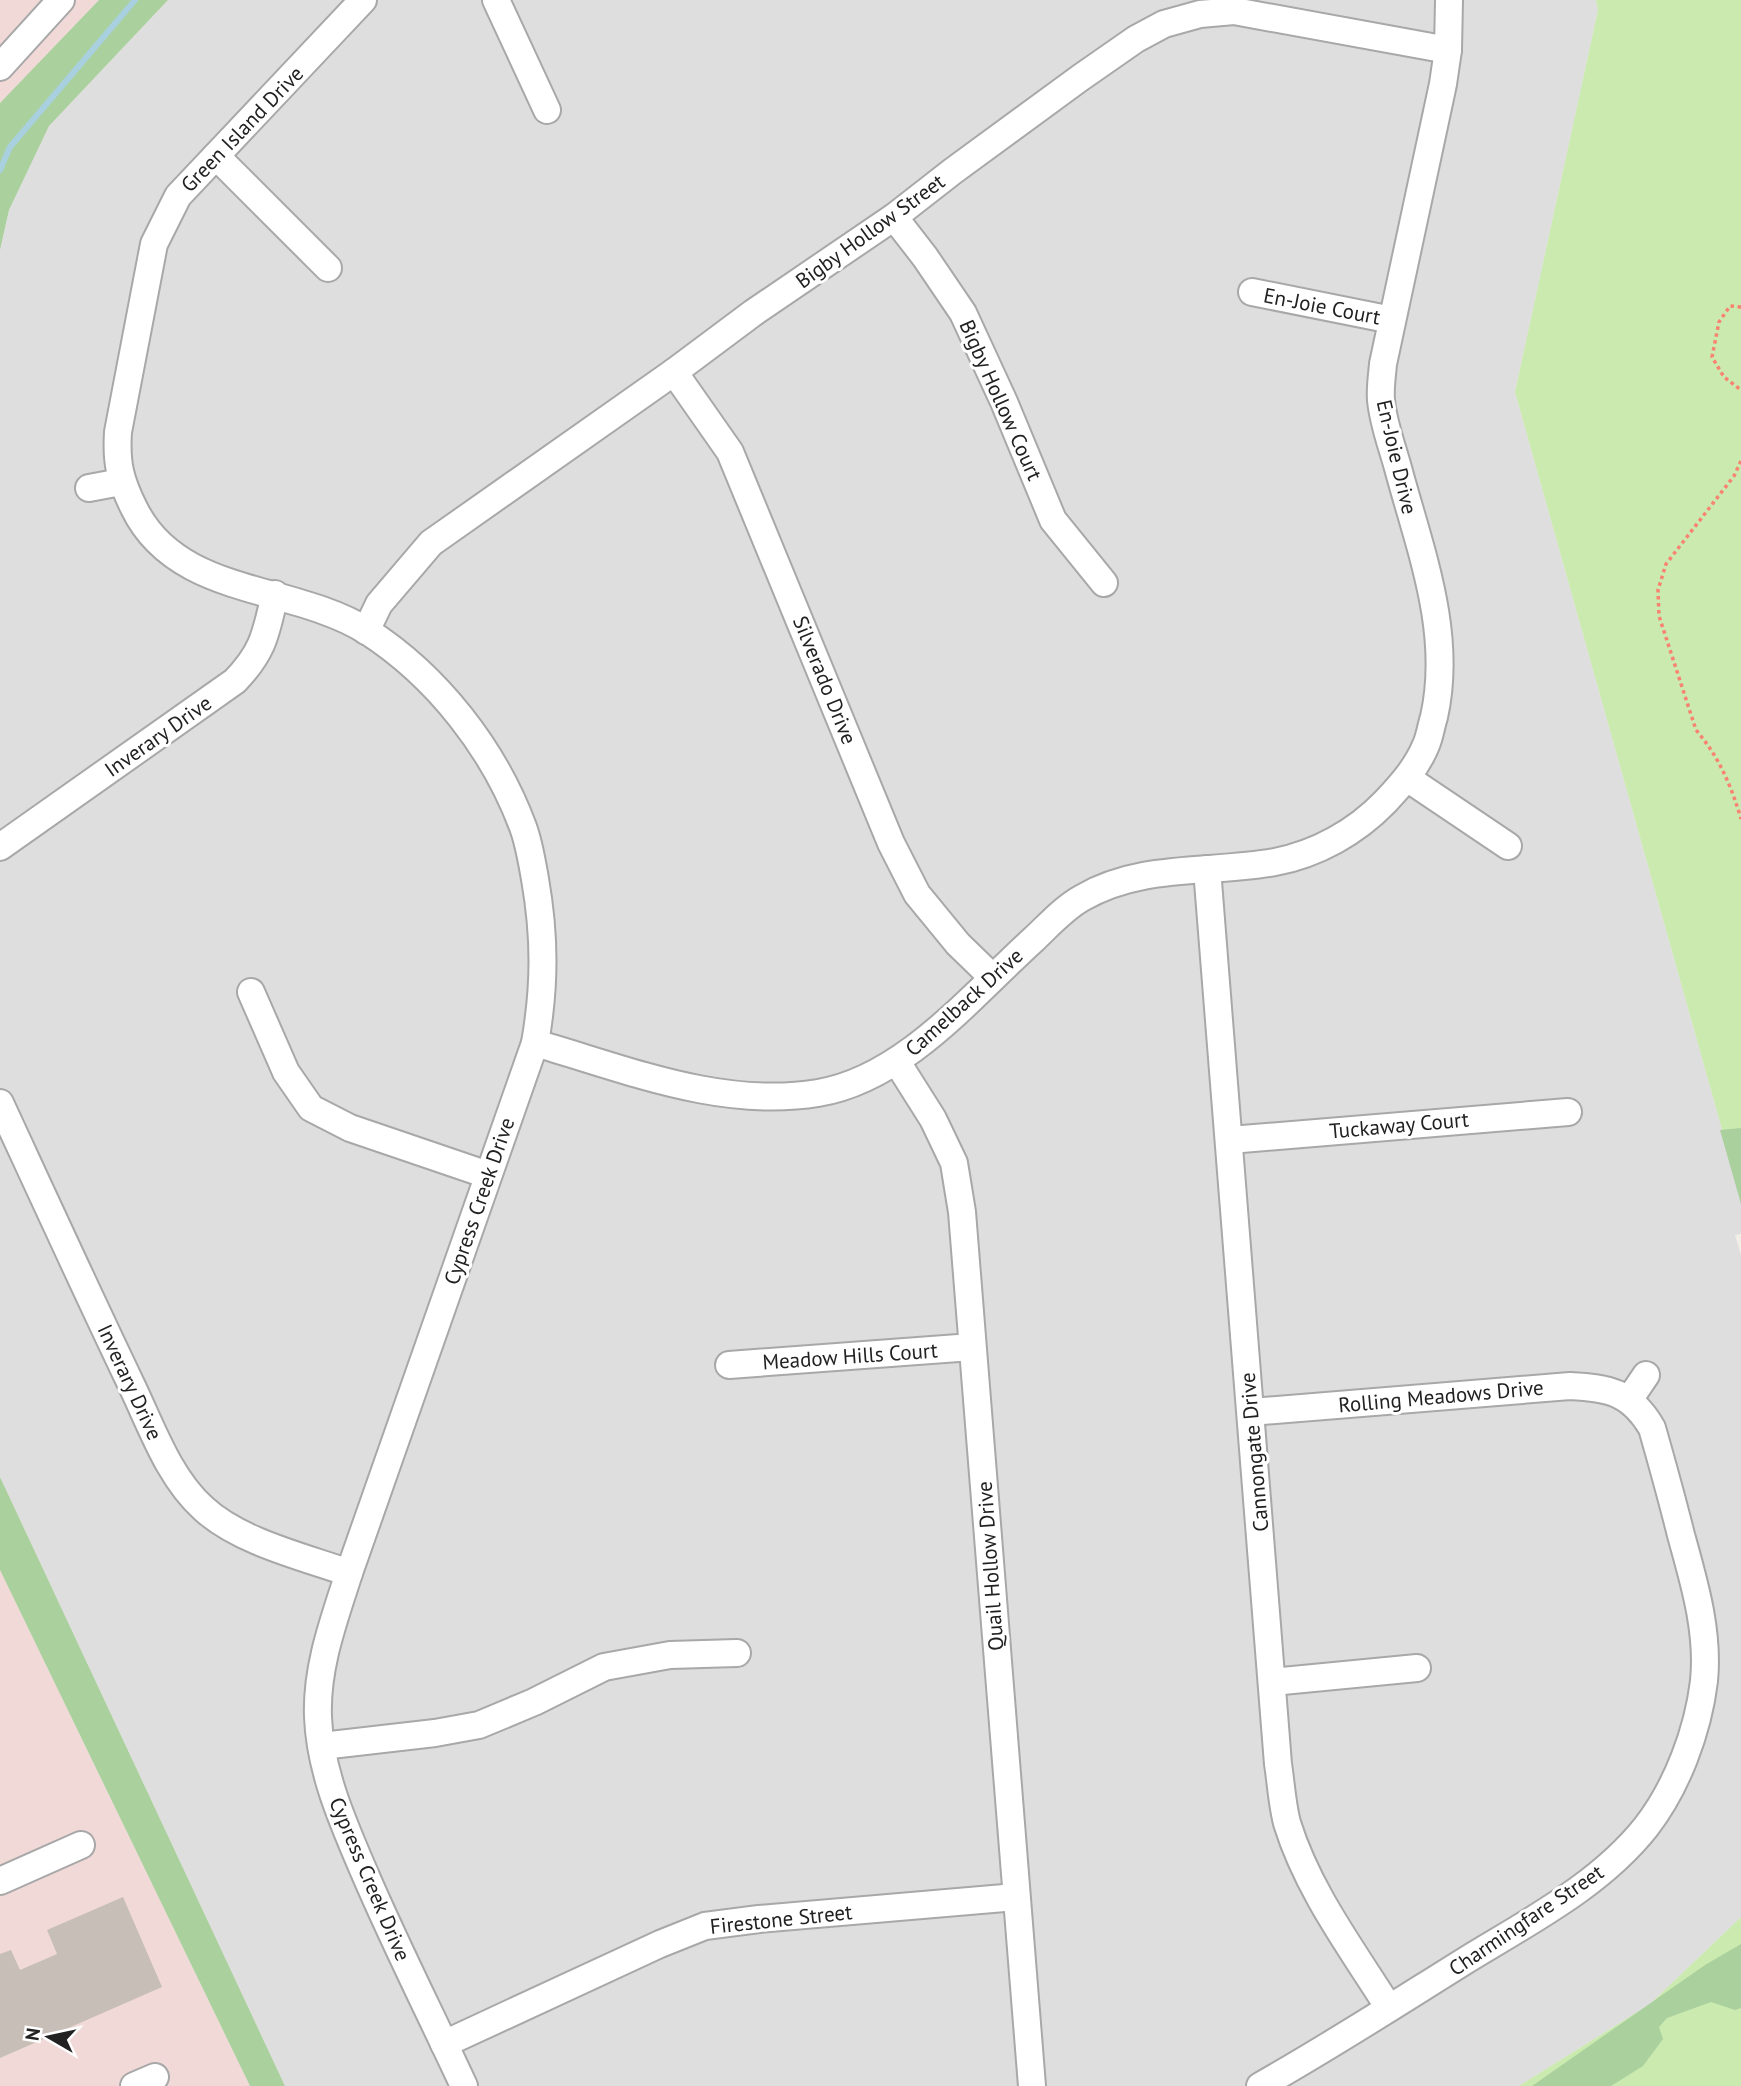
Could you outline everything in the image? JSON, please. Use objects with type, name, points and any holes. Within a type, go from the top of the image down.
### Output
[{"type":"street","name":"Green Island Drive","points":[[121,482],[116,457],[118,432],[154,244],[178,196],[363,0]]},
{"type":"street","points":[[496,0],[547,110]]},
{"type":"street","name":"En-Joie Drive","points":[[1373,814],[1408,778],[1428,743],[1438,696],[1441,652],[1436,609],[1387,431],[1381,399],[1383,364],[1443,84],[1448,50],[1449,0]]},
{"type":"street","points":[[0,67],[50,4]]},
{"type":"street","name":"Bigby Hollow Street","points":[[366,631],[379,604],[431,543],[753,313],[894,217],[953,170],[1136,39],[1164,24],[1200,14],[1234,11],[1448,50]]},
{"type":"street","points":[[216,156],[328,268]]},
{"type":"street","name":"Bigby Hollow Court","points":[[894,217],[963,313],[1004,401],[1053,520],[1104,583]]},
{"type":"street","name":"En-Joie Court","points":[[1252,292],[1392,320]]},
{"type":"street","name":"Silverado Drive","points":[[674,372],[730,452],[891,843],[917,894],[958,944],[992,977]]},
{"type":"street","points":[[89,488],[121,482]]},
{"type":"street","name":"Cypress Creek Drive","points":[[121,482],[152,536],[190,567],[225,582],[314,606],[366,631],[411,664],[481,743],[524,829],[540,907],[543,948],[542,1001],[535,1042],[349,1573],[325,1648],[318,1687],[318,1719],[322,1746],[331,1786],[344,1824],[388,1927],[464,2086]]},
{"type":"street","name":"Inverary Drive","points":[[0,847],[235,681],[251,665],[264,643],[275,594]]},
{"type":"street","points":[[1408,778],[1508,846]]},
{"type":"street","name":"Camelback Drive","points":[[535,1042],[703,1091],[747,1096],[820,1093],[862,1080],[897,1062],[924,1041],[1081,898],[1133,877],[1279,862],[1342,837],[1373,814]]},
{"type":"street","name":"Cannongate Drive","points":[[1207,869],[1278,1764],[1287,1821],[1302,1863],[1325,1907],[1389,2008]]},
{"type":"street","points":[[251,992],[286,1072],[311,1108],[350,1128],[488,1175]]},
{"type":"street","name":"Quail Hollow Drive","points":[[897,1062],[933,1119],[954,1163],[962,1212],[1032,2086]]},
{"type":"street","name":"Inverary Drive","points":[[0,1103],[169,1463],[184,1487],[204,1510],[228,1526],[349,1573]]},
{"type":"street","name":"Tuckaway Court","points":[[1230,1140],[1568,1112]]},
{"type":"street","name":"Meadow Hills Court","points":[[729,1365],[972,1347]]},
{"type":"street","points":[[1629,1400],[1646,1375]]},
{"type":"street","name":"Rolling Meadows Drive","points":[[1251,1412],[1570,1386],[1601,1388],[1629,1400]]},
{"type":"street","name":"Charmingfare Street","points":[[1260,2086],[1560,1902],[1613,1861],[1646,1826],[1668,1793],[1697,1717],[1704,1680],[1704,1645],[1698,1596],[1652,1427],[1643,1412],[1629,1400]]},
{"type":"street","points":[[322,1746],[435,1733],[480,1724],[534,1702],[604,1667],[670,1655],[737,1653]]},
{"type":"street","points":[[1272,1682],[1417,1668]]},
{"type":"street","points":[[0,1881],[81,1845]]},
{"type":"street","name":"Firestone Street","points":[[444,2044],[660,1944],[705,1926],[1016,1897]]},
{"type":"path","points":[[1741,307],[1730,306],[1718,322],[1712,357],[1724,377],[1741,390]]},
{"type":"path","points":[[1741,461],[1734,476],[1666,564],[1658,590],[1658,616],[1696,730],[1708,743],[1725,771],[1741,819]]},
{"type":"shaded area","points":[[0,0],[99,0],[0,103]]},
{"type":"shaded area","points":[[168,0],[1596,0],[1598,10],[1515,392],[1741,1197],[1741,1234],[1735,1235],[1741,1255],[1741,1917],[1650,2004],[1519,2086],[285,2086],[0,1477],[0,250],[9,210],[49,126]]},
{"type":"shaded area","points":[[0,1570],[250,2086],[0,2086]]},
{"type":"green space","points":[[99,0],[168,0],[49,126],[9,210],[0,250],[0,103]]},
{"type":"green space","points":[[1596,0],[1741,0],[1741,1197],[1515,392],[1598,10]]},
{"type":"green space","points":[[1741,1128],[1741,1204],[1720,1130]]},
{"type":"green space","points":[[0,1477],[285,2086],[250,2086],[0,1570]]},
{"type":"green space","points":[[1741,1917],[1741,2086],[1519,2086],[1650,2004]]},
{"type":"green space","points":[[1741,1944],[1741,2008],[1735,2010],[1711,2002],[1667,2018],[1659,2027],[1663,2039],[1643,2066],[1611,2086],[1532,2086],[1705,1965]]},
{"type":"building","points":[[123,1897],[162,1987],[0,2058],[0,1954],[11,1950],[20,1970],[57,1954],[47,1930]]},
{"type":"waterway","points":[[0,170],[10,147],[135,0]]}]
